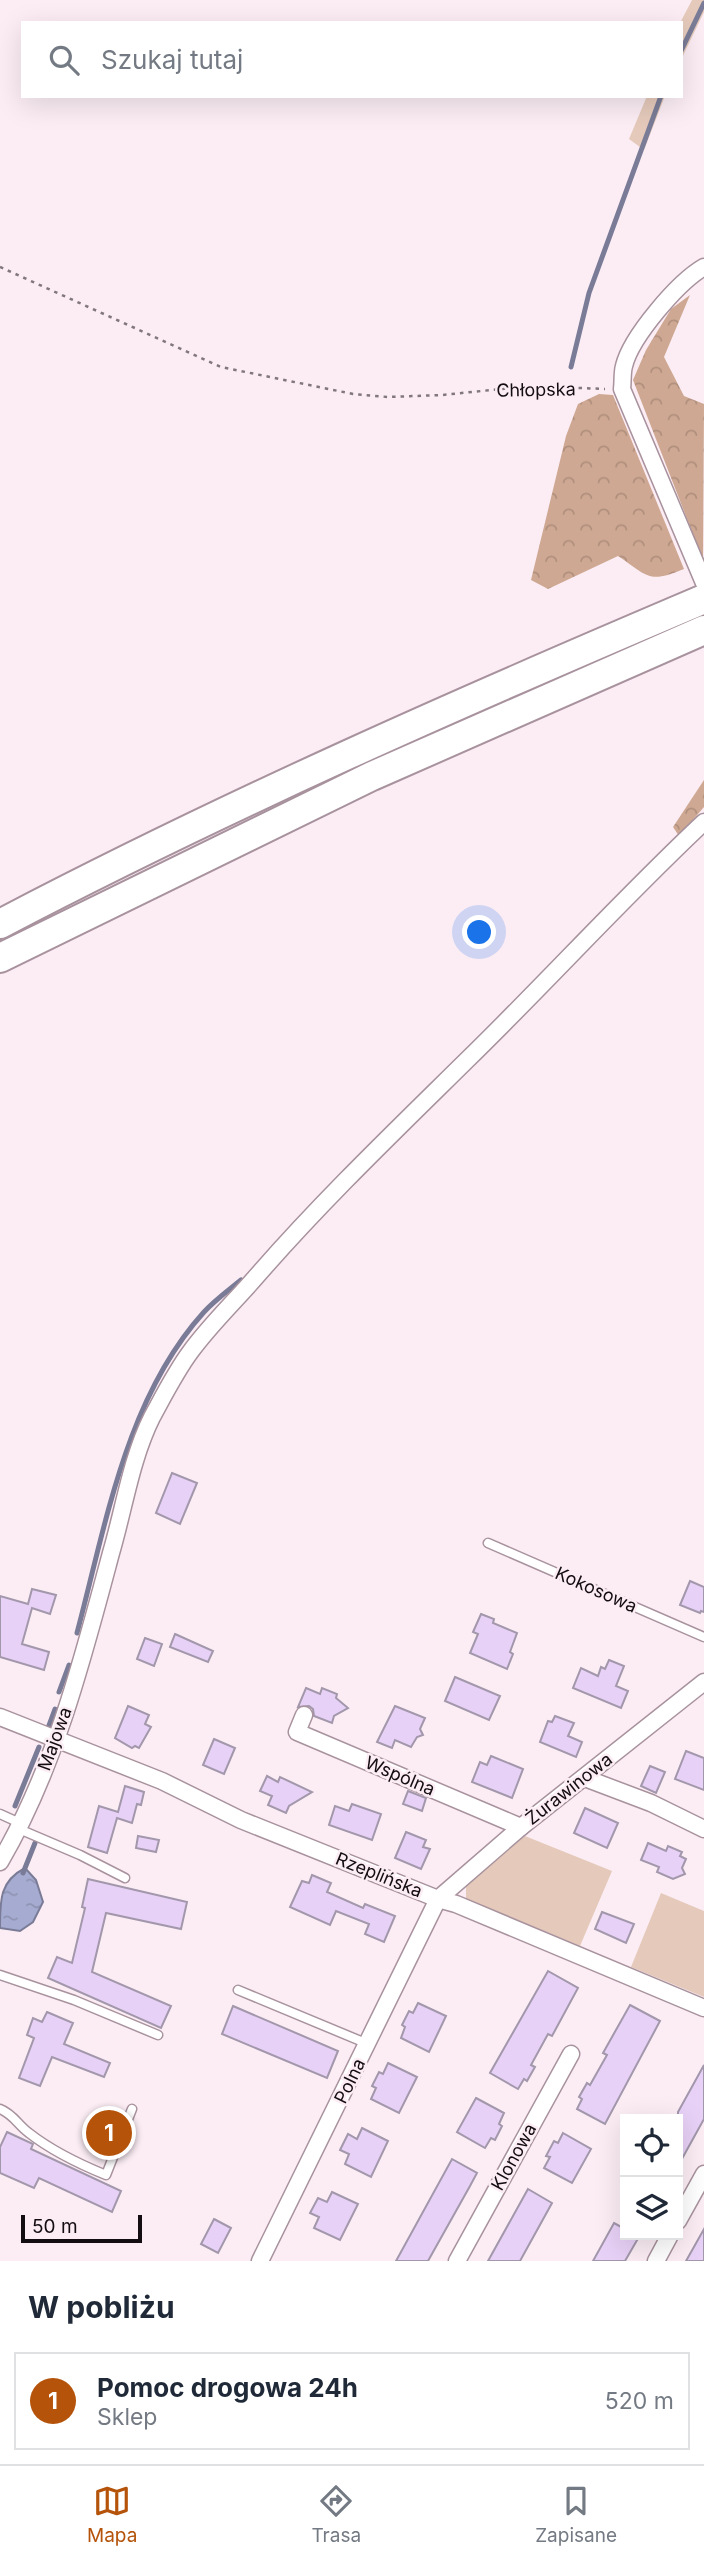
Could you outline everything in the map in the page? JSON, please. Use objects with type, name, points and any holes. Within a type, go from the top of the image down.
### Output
[{"type":"highway","points":[[0,924],[330,762],[704,599]]},
{"type":"highway","points":[[0,958],[372,776],[693,635]]},
{"type":"street","points":[[704,267],[670,295],[645,328],[624,366],[622,389],[704,583]]},
{"type":"street","name":"Majowa","points":[[0,1862],[21,1826],[56,1738],[150,1422],[191,1351],[287,1242],[379,1146],[704,822]]},
{"type":"street","name":"Żurawinowa","points":[[438,1899],[521,1827],[704,1682]]},
{"type":"street","name":"Wspólna","points":[[304,1715],[297,1732],[521,1827]]},
{"type":"street","name":"Rzeplińska","points":[[0,1717],[162,1781],[241,1820],[456,1904],[704,2008]]},
{"type":"street","points":[[585,1777],[650,1803],[704,1829]]},
{"type":"street","name":"Polna","points":[[260,2261],[438,1899]]},
{"type":"street","name":"Klonowa","points":[[457,2261],[571,2054]]},
{"type":"street","points":[[683,2212],[704,2174]]},
{"type":"street","points":[[656,2261],[667,2240]]},
{"type":"lane","name":"Kokosowa","points":[[488,1543],[704,1637]]},
{"type":"lane","points":[[0,1814],[125,1878]]},
{"type":"lane","points":[[0,1975],[74,2000],[158,2035]]},
{"type":"lane","points":[[238,1990],[368,2044]]},
{"type":"lane","points":[[0,2109],[8,2112],[27,2132],[54,2150],[106,2175],[132,2109]]},
{"type":"path","name":"Chłopska","points":[[0,267],[221,367],[353,394],[388,397],[442,395],[531,386],[622,389]]},
{"type":"shaded area","points":[[692,0],[704,0],[704,12],[683,56],[683,21]]},
{"type":"shaded area","points":[[646,98],[664,98],[644,150],[629,139]]},
{"type":"shaded area","points":[[525,1836],[612,1871],[580,1946],[466,1899],[466,1885]]},
{"type":"shaded area","points":[[661,1893],[704,1911],[704,1997],[631,1967]]},
{"type":"green space","points":[[690,295],[664,357],[684,396],[704,404],[703,560],[633,380],[646,350],[671,309]]},
{"type":"green space","points":[[599,394],[613,395],[684,569],[663,576],[649,576],[618,556],[548,589],[531,580],[566,436],[578,404]]},
{"type":"green space","points":[[704,780],[704,807],[679,836],[673,827]]},
{"type":"water","points":[[25,1868],[36,1880],[43,1902],[33,1922],[20,1931],[0,1928],[3,1892],[11,1879]]},
{"type":"building","points":[[172,1473],[197,1483],[180,1524],[156,1513]]},
{"type":"building","points":[[690,1581],[704,1587],[704,1612],[680,1605]]},
{"type":"building","points":[[32,1589],[56,1595],[50,1614],[32,1608],[22,1644],[49,1652],[44,1670],[0,1657],[0,1596],[28,1604]]},
{"type":"building","points":[[481,1614],[494,1619],[493,1623],[517,1633],[507,1669],[470,1653],[478,1634],[473,1632]]},
{"type":"building","points":[[175,1634],[213,1651],[208,1662],[170,1647]]},
{"type":"building","points":[[145,1638],[162,1644],[154,1666],[137,1659]]},
{"type":"building","points":[[609,1660],[624,1666],[616,1686],[628,1691],[621,1708],[573,1688],[581,1668],[598,1676],[601,1667],[605,1669]]},
{"type":"building","points":[[455,1677],[500,1696],[489,1720],[445,1701]]},
{"type":"building","points":[[306,1688],[320,1694],[322,1688],[337,1694],[336,1698],[348,1708],[334,1716],[332,1723],[314,1716],[313,1709],[309,1706],[298,1707]]},
{"type":"building","points":[[128,1706],[149,1715],[145,1724],[151,1727],[139,1748],[132,1748],[115,1738]]},
{"type":"building","points":[[395,1706],[425,1718],[420,1729],[423,1735],[417,1737],[411,1747],[395,1740],[392,1748],[377,1742]]},
{"type":"building","points":[[555,1716],[574,1723],[568,1736],[582,1742],[576,1757],[540,1742],[548,1721],[552,1722]]},
{"type":"building","points":[[214,1739],[235,1748],[224,1774],[203,1765]]},
{"type":"building","points":[[686,1751],[704,1758],[704,1790],[675,1779]]},
{"type":"building","points":[[491,1756],[523,1769],[512,1798],[472,1782],[480,1762],[487,1765]]},
{"type":"building","points":[[650,1766],[665,1772],[656,1793],[641,1786]]},
{"type":"building","points":[[267,1776],[278,1782],[280,1777],[312,1792],[289,1806],[286,1813],[268,1805],[272,1796],[260,1791]]},
{"type":"building","points":[[125,1786],[144,1792],[141,1805],[137,1804],[132,1823],[117,1818],[107,1853],[88,1847],[99,1806],[118,1812]]},
{"type":"building","points":[[408,1791],[426,1798],[422,1811],[403,1804]]},
{"type":"building","points":[[352,1804],[381,1814],[372,1840],[329,1825],[335,1806],[349,1811]]},
{"type":"building","points":[[585,1808],[618,1823],[607,1848],[574,1833]]},
{"type":"building","points":[[406,1832],[426,1840],[423,1847],[430,1849],[421,1869],[395,1858]]},
{"type":"building","points":[[138,1836],[159,1840],[156,1852],[136,1848]]},
{"type":"building","points":[[648,1843],[666,1851],[668,1846],[682,1852],[680,1856],[686,1859],[682,1868],[685,1874],[673,1879],[657,1872],[659,1867],[641,1860]]},
{"type":"building","points":[[312,1875],[331,1883],[327,1892],[363,1908],[365,1904],[395,1916],[384,1942],[365,1934],[369,1924],[336,1911],[330,1925],[290,1907],[302,1881],[309,1883]]},
{"type":"building","points":[[88,1879],[187,1902],[181,1929],[106,1913],[92,1972],[171,2006],[161,2028],[48,1978],[57,1957],[72,1963],[85,1908],[82,1907]]},
{"type":"building","points":[[602,1912],[634,1924],[626,1943],[595,1929]]},
{"type":"building","points":[[548,1971],[578,1988],[552,2036],[548,2034],[531,2065],[535,2067],[527,2081],[524,2079],[518,2089],[490,2073]]},
{"type":"building","points":[[418,2003],[446,2016],[429,2052],[401,2038],[405,2027],[402,2025],[409,2011],[413,2013]]},
{"type":"building","points":[[630,2005],[660,2021],[605,2124],[577,2109],[582,2099],[579,2097],[587,2083],[590,2085],[607,2055],[603,2053]]},
{"type":"building","points":[[233,2006],[338,2051],[327,2078],[222,2034]]},
{"type":"building","points":[[47,2012],[73,2023],[64,2044],[110,2063],[104,2077],[52,2057],[40,2086],[19,2078],[34,2038],[27,2035],[33,2018],[42,2022]]},
{"type":"building","points":[[388,2063],[417,2077],[399,2113],[371,2099],[376,2088],[372,2086],[379,2072],[383,2074]]},
{"type":"building","points":[[704,2065],[704,2119],[683,2157],[683,2114],[678,2112]]},
{"type":"building","points":[[476,2098],[504,2113],[499,2124],[502,2126],[495,2140],[491,2138],[485,2148],[457,2132]]},
{"type":"building","points":[[362,2128],[388,2141],[371,2177],[345,2164],[349,2154],[340,2150],[348,2134],[357,2139]]},
{"type":"building","points":[[7,2132],[33,2144],[31,2149],[121,2191],[112,2212],[39,2178],[34,2188],[0,2173],[0,2147]]},
{"type":"building","points":[[563,2133],[591,2149],[572,2183],[544,2168],[550,2157],[546,2156],[554,2141],[558,2143]]},
{"type":"building","points":[[452,2159],[477,2173],[470,2186],[428,2261],[396,2261]]},
{"type":"building","points":[[528,2189],[552,2203],[520,2261],[488,2261]]},
{"type":"building","points":[[332,2192],[358,2204],[340,2240],[314,2228],[319,2217],[310,2213],[318,2198],[327,2202]]},
{"type":"building","points":[[214,2219],[231,2228],[218,2253],[201,2244]]},
{"type":"building","points":[[614,2223],[620,2226],[620,2240],[637,2240],[625,2261],[593,2261]]},
{"type":"building","points":[[704,2229],[704,2261],[686,2261]]},
{"type":"waterway","points":[[683,47],[704,3]]},
{"type":"waterway","points":[[571,367],[589,293],[660,98]]},
{"type":"waterway","points":[[77,1633],[122,1464],[155,1383],[177,1346],[204,1312],[241,1280]]},
{"type":"waterway","points":[[59,1692],[69,1665]]},
{"type":"waterway","points":[[48,1728],[55,1709]]},
{"type":"waterway","points":[[15,1806],[39,1747]]},
{"type":"waterway","points":[[23,1873],[35,1843]]},
{"type":"place","name":"Pomoc drogowa 24h","points":[[109,2133]]}]
